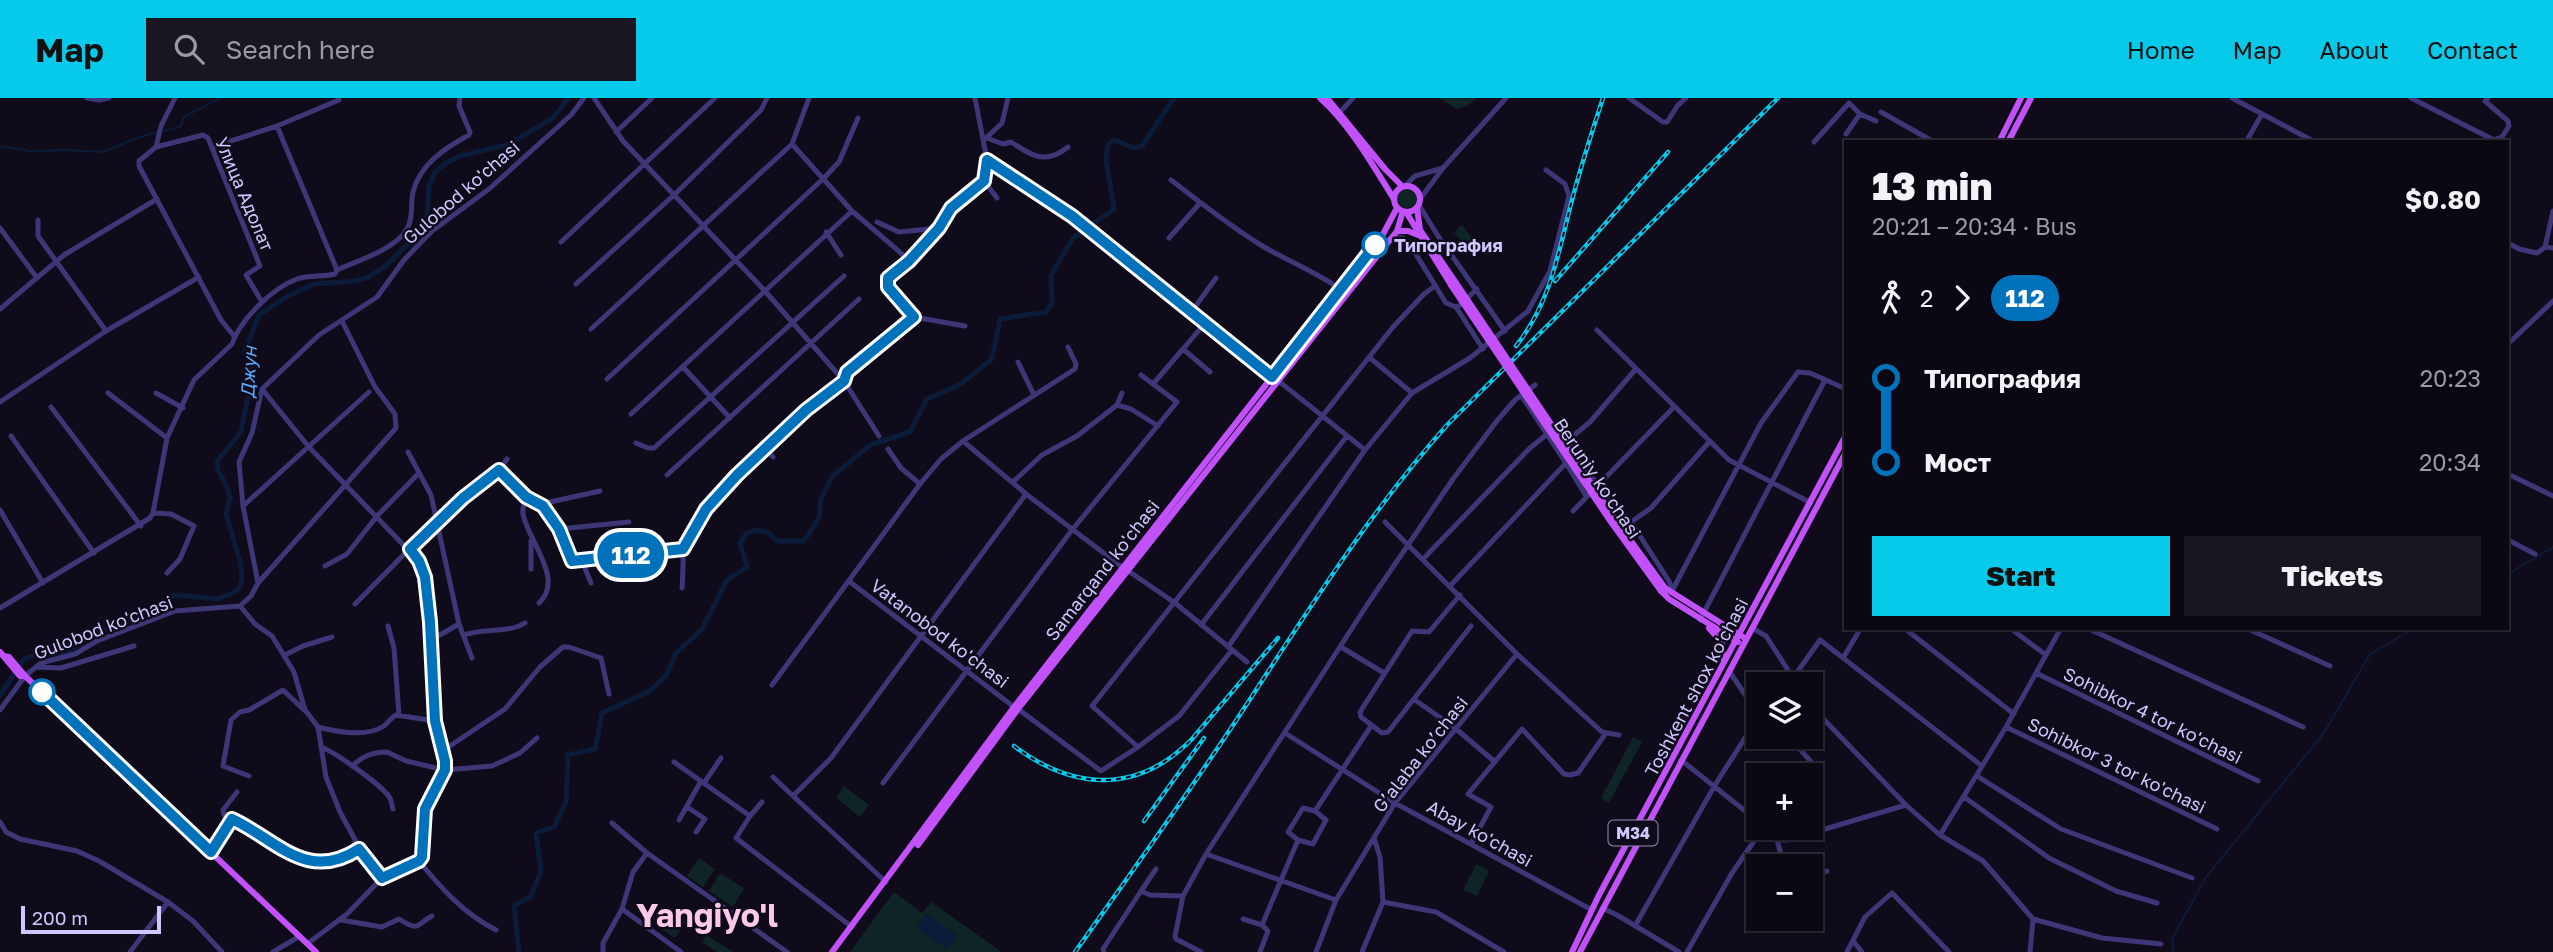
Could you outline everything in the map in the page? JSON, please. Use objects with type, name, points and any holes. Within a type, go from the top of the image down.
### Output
[{"type":"main road","name":"Beruniy ko'chasi","points":[[1320,98],[1336,113],[1367,156],[1418,235],[1663,590],[1702,618],[1741,640]]},
{"type":"main road","name":"Beruniy ko'chasi","points":[[1327,98],[1377,159],[1404,186],[1415,188],[1420,230],[1454,284]]},
{"type":"main road","points":[[2000,140],[2021,98]]},
{"type":"main road","points":[[2009,140],[2031,98]]},
{"type":"main road","points":[[1394,199],[1396,191],[1404,186]]},
{"type":"main road","points":[[1402,210],[1419,204]]},
{"type":"main road","name":"Samarqand ko'chasi","points":[[834,952],[1016,708],[1124,569],[1395,233],[1402,210]]},
{"type":"main road","name":"Samarqand ko'chasi","points":[[1275,379],[1340,289],[1402,210]]},
{"type":"main road","points":[[1395,233],[1408,231],[1418,235]]},
{"type":"main road","name":"Toshkent shox ko'chasi","points":[[1572,952],[1593,907],[1726,669],[1844,439]]},
{"type":"main road","name":"Toshkent shox ko'chasi","points":[[1749,625],[1844,456]]},
{"type":"main road","name":"Beruniy ko'chasi","points":[[1702,618],[1713,620],[1741,640]]},
{"type":"main road","points":[[1702,618],[1722,643],[1726,669]]},
{"type":"main road","points":[[1713,620],[1732,626],[1749,625]]},
{"type":"main road","points":[[4,657],[316,952]]},
{"type":"main road","name":"Toshkent shox ko'chasi","points":[[1681,760],[1688,740]]},
{"type":"main road","name":"M34","points":[[1580,952],[1681,760]]},
{"type":"main road","name":"Samarqand ko'chasi","points":[[834,952],[888,883]]},
{"type":"main road","points":[[1593,907],[1600,912]]},
{"type":"street","points":[[87,98],[109,98]]},
{"type":"street","points":[[175,98],[160,126],[156,147],[138,163],[221,320],[234,337]]},
{"type":"street","points":[[0,608],[141,526],[153,513],[167,438],[194,380],[232,344],[234,337],[262,302],[297,279],[335,274],[337,270],[375,254],[407,231],[412,215],[413,193],[421,173],[438,155],[469,135],[459,106],[460,98]]},
{"type":"street","name":"Gulobod ko'chasi","points":[[262,389],[319,335],[377,297],[404,260],[432,231],[489,189],[571,115],[584,98]]},
{"type":"street","points":[[594,98],[616,132],[736,259],[844,381],[879,436]]},
{"type":"street","points":[[616,132],[652,98]]},
{"type":"street","points":[[561,242],[715,98]]},
{"type":"street","points":[[576,284],[674,195],[761,110],[767,98]]},
{"type":"street","points":[[592,329],[792,144],[809,98]]},
{"type":"street","points":[[965,326],[914,317],[887,282],[939,228],[951,208],[984,181],[987,160],[985,139],[975,98]]},
{"type":"street","points":[[985,139],[1002,123],[1008,98]]},
{"type":"street","points":[[1340,112],[1353,98]]},
{"type":"street","points":[[1419,204],[1443,168],[1506,98]]},
{"type":"street","points":[[1629,98],[1667,122],[1686,98]]},
{"type":"street","points":[[2232,98],[2311,140]]},
{"type":"street","points":[[2411,98],[2492,140]]},
{"type":"street","points":[[2488,98],[2485,101],[2508,121],[2509,126],[2502,137],[2496,140]]},
{"type":"street","points":[[212,147],[277,126],[339,100]]},
{"type":"street","points":[[1814,142],[1849,103],[1860,114],[1876,121]]},
{"type":"street","points":[[1881,112],[1930,140]]},
{"type":"street","points":[[1846,134],[1860,114]]},
{"type":"street","points":[[2247,140],[2262,114]]},
{"type":"street","points":[[607,379],[824,178],[839,162],[858,118]]},
{"type":"street","points":[[277,126],[337,270]]},
{"type":"street","name":"Улица Адолат","points":[[156,147],[203,135],[208,138],[261,266],[246,275],[262,302]]},
{"type":"street","points":[[985,139],[1003,145],[1011,142],[1034,157],[1058,155],[1068,147]]},
{"type":"street","points":[[792,144],[852,211],[909,261]]},
{"type":"street","points":[[987,160],[1072,216],[1365,450]]},
{"type":"street","points":[[1404,186],[1415,176],[1443,168]]},
{"type":"street","name":"Vatanobod ko'chasi","points":[[850,582],[1101,771],[1139,747],[1179,716],[1230,648],[1365,450],[1412,393],[1483,349],[1528,312],[1550,271],[1569,196],[1564,184],[1546,170]]},
{"type":"street","points":[[1171,180],[1267,248],[1317,273],[1340,289]]},
{"type":"street","points":[[984,181],[998,198]]},
{"type":"street","points":[[0,309],[55,262],[157,199]]},
{"type":"street","points":[[1169,238],[1200,203]]},
{"type":"street","name":"Beruniy ko'chasi","points":[[1419,204],[1438,236],[1505,331]]},
{"type":"street","points":[[631,414],[826,232],[852,211]]},
{"type":"street","points":[[2509,244],[2537,253],[2545,247],[2553,211]]},
{"type":"street","points":[[38,220],[38,236],[106,331]]},
{"type":"street","points":[[877,222],[904,232],[939,228]]},
{"type":"street","points":[[0,228],[37,278]]},
{"type":"street","points":[[826,232],[841,255]]},
{"type":"street","points":[[1395,233],[1409,243],[1446,303],[1456,307],[1483,349]]},
{"type":"street","points":[[2545,247],[2553,248]]},
{"type":"street","points":[[636,443],[648,449],[654,448],[844,276]]},
{"type":"street","points":[[0,402],[106,331],[199,277]]},
{"type":"street","points":[[1192,311],[1216,278]]},
{"type":"street","points":[[1139,747],[1092,706],[1369,357],[1409,310],[1435,286]]},
{"type":"street","points":[[1456,307],[1477,289]]},
{"type":"street","points":[[667,475],[859,299]]},
{"type":"street","points":[[2509,343],[2553,301]]},
{"type":"street","points":[[682,588],[685,565],[683,549],[706,509],[765,447],[844,381],[847,372],[914,317]]},
{"type":"street","points":[[304,710],[298,681],[285,655],[272,636],[255,624],[240,606],[393,432],[396,424],[393,408],[375,387],[342,321]]},
{"type":"street","points":[[1153,384],[1206,322]]},
{"type":"street","points":[[1597,330],[1729,460],[1811,503]]},
{"type":"street","points":[[772,685],[941,459],[963,441],[1075,369],[1076,364],[1068,347]]},
{"type":"street","points":[[1183,349],[1210,372]]},
{"type":"street","points":[[1369,357],[1412,393]]},
{"type":"street","points":[[1018,362],[1034,395]]},
{"type":"street","points":[[683,366],[730,418]]},
{"type":"street","points":[[1556,448],[1590,422],[1635,370]]},
{"type":"street","points":[[1671,594],[1761,423],[1798,372],[1810,373],[1844,388]]},
{"type":"street","points":[[883,783],[1072,530],[1177,402],[1141,375]]},
{"type":"street","points":[[1702,618],[1825,380]]},
{"type":"street","points":[[1200,952],[1175,936],[1183,897],[1206,854],[1408,545],[1496,422],[1521,395],[1535,385]]},
{"type":"street","points":[[262,389],[308,446],[419,561],[425,577],[435,721],[444,750],[445,770],[425,809],[424,849],[419,861],[382,878],[341,919],[307,944]]},
{"type":"street","points":[[258,583],[243,506],[239,462],[253,433],[262,389]]},
{"type":"street","points":[[243,506],[369,392]]},
{"type":"street","points":[[108,393],[167,438]]},
{"type":"street","points":[[156,393],[183,408]]},
{"type":"street","points":[[1013,482],[1042,455],[1077,436],[1117,405],[1122,393]]},
{"type":"street","points":[[1521,395],[1586,496]]},
{"type":"street","points":[[1117,405],[1130,409],[1158,426]]},
{"type":"street","points":[[51,407],[141,526]]},
{"type":"street","points":[[1573,511],[1674,407]]},
{"type":"street","points":[[1423,559],[1530,448],[1546,435]]},
{"type":"street","points":[[11,436],[94,553]]},
{"type":"street","points":[[1201,625],[1347,436]]},
{"type":"street","points":[[1569,439],[1598,486],[1631,522],[1671,594]]},
{"type":"street","points":[[963,441],[1072,530],[1175,604],[1247,662]]},
{"type":"street","points":[[1631,522],[1651,508],[1710,441]]},
{"type":"street","points":[[765,447],[773,457]]},
{"type":"street","points":[[888,449],[901,468],[920,484]]},
{"type":"street","points":[[408,452],[431,495],[459,624],[472,658]]},
{"type":"street","points":[[355,604],[438,520],[499,470],[507,459]]},
{"type":"street","points":[[1450,586],[1566,463]]},
{"type":"street","points":[[499,470],[526,497],[543,506],[559,529],[570,559],[575,562],[683,549]]},
{"type":"street","points":[[325,566],[346,554],[377,516],[418,474]]},
{"type":"street","points":[[2509,474],[2553,496]]},
{"type":"street","points":[[543,506],[600,491]]},
{"type":"street","points":[[793,796],[831,758],[1026,494]]},
{"type":"street","points":[[526,497],[523,512],[531,538],[547,572],[549,585],[547,596],[539,603]]},
{"type":"street","points":[[0,510],[43,583]]},
{"type":"street","points":[[153,513],[171,514],[194,526],[180,559],[167,573]]},
{"type":"street","points":[[559,529],[629,522]]},
{"type":"street","points":[[1385,522],[1517,654],[1602,732],[1619,735]]},
{"type":"street","points":[[531,538],[531,569]]},
{"type":"street","points":[[2509,541],[2535,554]]},
{"type":"street","points":[[582,561],[591,583]]},
{"type":"street","points":[[1460,595],[1429,632],[1412,631],[1360,712],[1360,717],[1382,733],[1388,732],[1471,626]]},
{"type":"street","name":"Gulobod ko'chasi","points":[[0,710],[23,675],[41,663],[75,654],[97,641],[175,611],[240,606]]},
{"type":"street","points":[[464,635],[519,627],[525,623]]},
{"type":"street","points":[[431,640],[459,624]]},
{"type":"street","points":[[1749,625],[1766,636],[1789,672]]},
{"type":"street","points":[[388,626],[394,648],[399,715]]},
{"type":"street","points":[[1843,658],[1860,630]]},
{"type":"street","points":[[1907,630],[2014,714]]},
{"type":"street","points":[[2013,630],[2046,655]]},
{"type":"street","points":[[1940,835],[2014,714],[2060,630]]},
{"type":"street","points":[[2091,630],[2303,727]]},
{"type":"street","points":[[2250,630],[2330,666]]},
{"type":"street","points":[[285,655],[332,637]]},
{"type":"street","points":[[1797,672],[1820,640],[1982,766]]},
{"type":"street","points":[[36,667],[61,668],[134,646]]},
{"type":"street","points":[[444,750],[505,709],[540,667],[563,647],[601,658],[609,694]]},
{"type":"street","points":[[1340,647],[1384,673]]},
{"type":"street","name":"G’alaba ko’chasi","points":[[1316,952],[1336,900],[1395,803],[1517,654]]},
{"type":"street","points":[[1726,669],[1746,697]]},
{"type":"street","name":"Sohibkor 4 tor ko'chasi","points":[[2036,673],[2258,781]]},
{"type":"street","points":[[249,776],[223,766],[231,720],[283,690],[318,727],[326,777],[340,812],[359,849],[382,878]]},
{"type":"street","points":[[1415,700],[1455,728],[1495,762]]},
{"type":"street","points":[[318,727],[344,733],[370,730],[380,728],[392,716],[399,715],[435,721]]},
{"type":"street","points":[[1823,719],[1906,805],[1940,835],[1983,861],[2033,919],[2102,938],[2161,944]]},
{"type":"street","points":[[1315,811],[1371,726]]},
{"type":"street","name":"Sohibkor 3 tor ko'chasi","points":[[2006,727],[2217,829]]},
{"type":"street","points":[[1471,844],[1491,807],[1468,794],[1522,730],[1564,774],[1570,775],[1578,773],[1606,733]]},
{"type":"street","name":"Abay ko'chasi","points":[[1285,733],[1395,803],[1593,907]]},
{"type":"street","points":[[1634,926],[1746,736]]},
{"type":"street","points":[[352,766],[366,755],[387,752],[416,764],[445,770],[492,766],[520,753],[537,738]]},
{"type":"street","points":[[321,747],[352,766],[388,796],[393,809]]},
{"type":"street","points":[[1800,749],[1812,763]]},
{"type":"street","points":[[679,820],[721,758]]},
{"type":"street","points":[[1681,760],[1746,811]]},
{"type":"street","points":[[674,762],[750,816]]},
{"type":"street","points":[[1977,776],[2061,829],[2192,878]]},
{"type":"street","points":[[773,777],[888,883]]},
{"type":"street","points":[[237,792],[222,811],[302,860],[340,861],[359,849]]},
{"type":"street","points":[[1964,797],[2049,858],[2116,891],[2157,904]]},
{"type":"street","points":[[762,802],[736,838],[852,927]]},
{"type":"street","points":[[1823,829],[1906,805]]},
{"type":"street","points":[[687,807],[705,819],[696,832]]},
{"type":"street","points":[[1303,808],[1324,817],[1326,822],[1316,842],[1310,844],[1298,839],[1290,834],[1289,829],[1303,808]]},
{"type":"street","points":[[211,852],[232,819]]},
{"type":"street","points":[[0,822],[6,832],[20,839],[77,851],[99,861],[193,920],[222,952]]},
{"type":"street","points":[[612,823],[647,853],[787,952]]},
{"type":"street","points":[[1362,952],[1383,902],[1380,857],[1374,838]]},
{"type":"street","points":[[1262,925],[1298,839]]},
{"type":"street","points":[[1687,952],[1732,873],[1755,840]]},
{"type":"street","points":[[603,952],[603,943],[622,909],[633,872],[647,853]]},
{"type":"street","points":[[1206,854],[1336,900]]},
{"type":"street","points":[[419,861],[444,892],[496,930]]},
{"type":"street","points":[[1104,952],[1103,949],[1156,869]]},
{"type":"street","points":[[1823,873],[1827,871]]},
{"type":"street","points":[[1141,891],[1150,895],[1183,897]]},
{"type":"street","points":[[1847,952],[1866,917],[1892,893],[1949,952]]},
{"type":"street","points":[[130,952],[168,902]]},
{"type":"street","points":[[1383,902],[1436,912],[1490,949],[1504,952]]},
{"type":"street","points":[[622,909],[681,952]]},
{"type":"street","points":[[1600,912],[1634,926],[1679,952]]},
{"type":"street","points":[[341,919],[382,927],[399,919],[416,927],[432,916]]},
{"type":"street","points":[[1243,919],[1262,925],[1268,933],[1260,952]]},
{"type":"street","points":[[2030,952],[2033,919]]},
{"type":"street","points":[[273,952],[300,936]]},
{"type":"street","points":[[1853,941],[1862,952]]},
{"type":"green space","points":[[1439,98],[1477,98],[1467,106],[1457,109]]},
{"type":"green space","points":[[1407,188],[1414,191],[1417,198],[1414,205],[1407,208],[1400,205],[1397,198],[1400,191]]},
{"type":"green space","points":[[1462,225],[1474,241],[1466,248],[1454,232]]},
{"type":"green space","points":[[1633,737],[1642,742],[1609,803],[1601,798]]},
{"type":"green space","points":[[844,786],[869,805],[860,817],[836,798]]},
{"type":"green space","points":[[699,858],[715,869],[703,887],[687,876]]},
{"type":"green space","points":[[1476,864],[1489,871],[1477,896],[1463,890]]},
{"type":"green space","points":[[720,873],[744,888],[733,907],[709,891]]},
{"type":"green space","points":[[894,892],[922,913],[931,902],[1002,952],[850,952]]},
{"type":"green space","points":[[674,911],[687,920],[675,938],[661,929]]},
{"type":"green space","points":[[706,935],[733,952],[717,952],[702,942]]},
{"type":"water","points":[[926,913],[957,935],[947,949],[916,928]]},
{"type":"waterway","points":[[163,131],[180,127],[184,117],[220,98]]},
{"type":"waterway","name":"Джун","points":[[0,695],[24,659],[35,655],[64,654],[98,632],[142,616],[175,595],[217,599],[239,588],[242,579],[241,565],[226,514],[230,498],[217,461],[241,432],[251,381],[251,368],[245,351],[259,315],[286,297],[314,284],[355,281],[369,277],[387,265],[423,229],[427,219],[429,186],[435,172],[460,156],[507,145],[553,118],[568,98]]},
{"type":"waterway","points":[[519,952],[514,906],[531,896],[541,871],[536,833],[554,827],[566,802],[568,755],[595,749],[602,713],[650,691],[666,676],[676,653],[702,629],[727,580],[747,567],[740,543],[747,533],[757,530],[767,532],[778,541],[804,541],[819,518],[821,499],[832,477],[870,445],[910,432],[927,399],[959,385],[992,359],[1000,319],[1046,312],[1052,303],[1051,275],[1073,238],[1114,209],[1106,160],[1108,145],[1114,140],[1134,148],[1142,146],[1174,98]]},
{"type":"waterway","points":[[0,146],[30,151],[103,152],[157,132]]},
{"type":"waterway","points":[[2509,573],[2553,547]]},
{"type":"waterway","points":[[2173,952],[2172,939],[2206,877],[2324,733],[2370,654],[2412,630]]},
{"type":"railway","points":[[1516,346],[1536,315],[1550,282],[1603,98]]},
{"type":"railway","points":[[1075,952],[1201,773],[1339,564],[1391,492],[1448,424],[1778,98]]},
{"type":"railway","points":[[1555,281],[1668,152]]},
{"type":"railway","points":[[1014,746],[1060,772],[1082,778],[1105,780],[1150,770],[1192,739],[1278,638]]},
{"type":"railway","points":[[1144,821],[1204,738]]},
{"type":"bus line","name":"112","points":[[42,692],[211,852],[232,819],[309,862],[340,861],[359,849],[382,878],[419,861],[422,857],[425,809],[445,770],[444,750],[435,721],[436,698],[425,577],[423,568],[410,549],[438,520],[499,470],[526,497],[543,506],[559,529],[572,561],[683,549],[706,509],[737,475],[806,410],[844,381],[847,372],[914,317],[888,287],[888,278],[909,261],[939,228],[951,208],[984,181],[987,160],[1072,216],[1272,377],[1375,245]]},
{"type":"place","name":"Типография","points":[[1375,245]]},
{"type":"district","name":"Yangiyo'l","points":[[707,915]]}]
